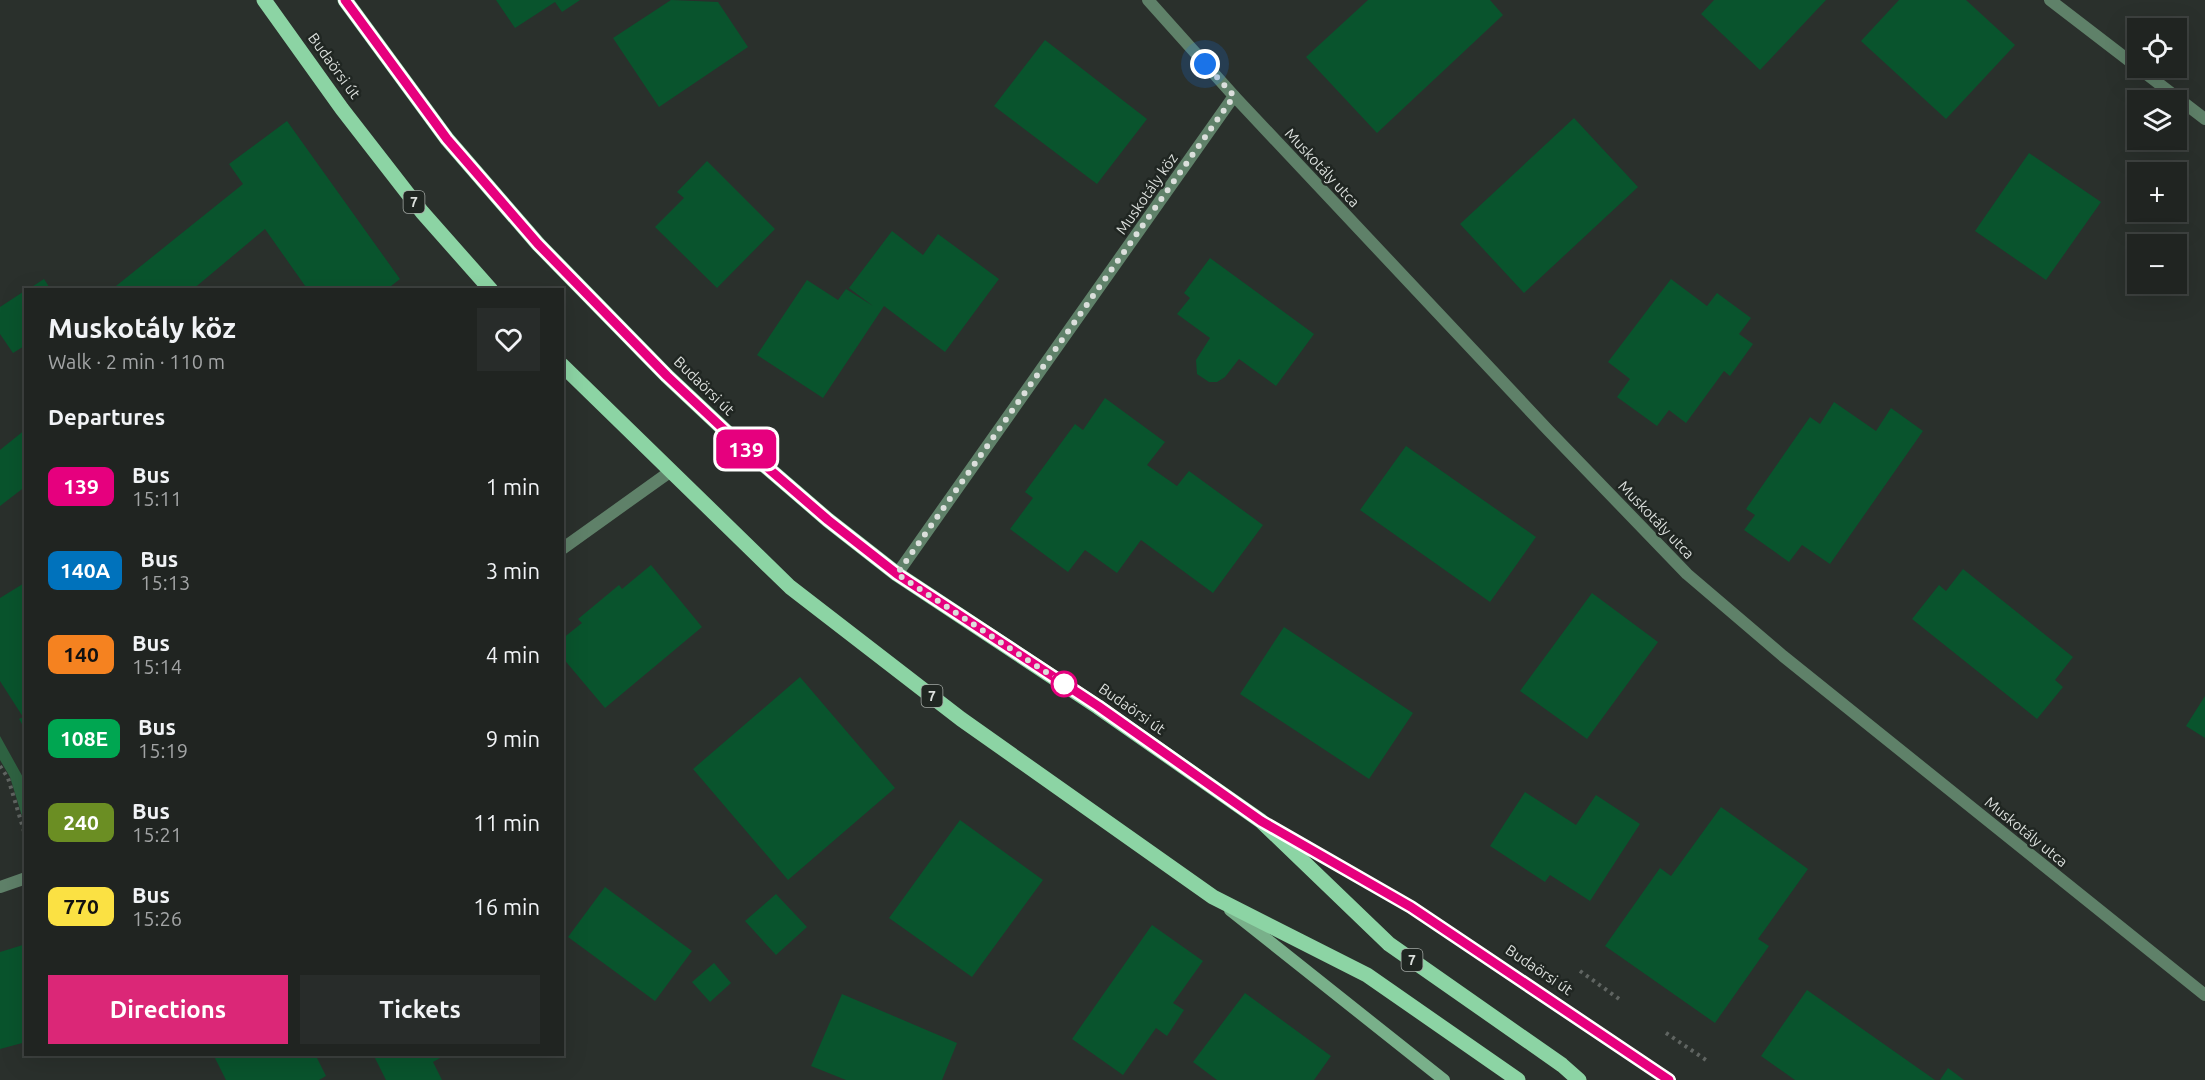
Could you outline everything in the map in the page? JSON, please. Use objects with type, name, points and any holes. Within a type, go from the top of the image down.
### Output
[{"type":"main road","name":"Budaörsi út","points":[[264,0],[342,109],[422,212],[489,288]]},
{"type":"main road","name":"Budaörsi út","points":[[345,0],[447,139],[538,244],[667,376],[733,438],[828,520],[897,574],[1098,706],[1261,821],[1411,907],[1669,1080]]},
{"type":"main road","name":"7","points":[[564,367],[790,587],[961,719],[1213,897],[1367,975],[1518,1080]]},
{"type":"main road","name":"Budaörsi út","points":[[1261,821],[1389,944],[1562,1065],[1579,1080]]},
{"type":"main road","points":[[1213,897],[1444,1080]]},
{"type":"street","name":"Muskotály utca","points":[[1148,0],[1234,96],[1548,430],[1687,574],[1783,656],[2205,995]]},
{"type":"street","points":[[2050,0],[2205,119]]},
{"type":"street","name":"Muskotály köz","points":[[897,574],[1234,96]]},
{"type":"street","points":[[564,548],[671,471]]},
{"type":"street","points":[[0,887],[24,879]]},
{"type":"path","points":[[0,766],[8,778],[24,831]]},
{"type":"path","points":[[1580,971],[1619,999]]},
{"type":"path","points":[[1666,1033],[1709,1062]]},
{"type":"green space","points":[[0,736],[24,779],[24,823],[10,777],[0,760]]},
{"type":"building","points":[[496,0],[580,0],[562,12],[555,2],[515,28]]},
{"type":"building","points":[[671,0],[718,2],[748,47],[659,107],[613,38]]},
{"type":"building","points":[[1368,0],[1490,0],[1503,15],[1377,133],[1306,57]]},
{"type":"building","points":[[1714,0],[1826,0],[1760,70],[1701,14]]},
{"type":"building","points":[[1899,0],[1966,0],[2015,45],[1946,119],[1861,41]]},
{"type":"building","points":[[1045,40],[1147,119],[1097,184],[994,106]]},
{"type":"building","points":[[1574,118],[1638,187],[1524,293],[1460,224]]},
{"type":"building","points":[[287,121],[400,279],[389,288],[307,288],[265,229],[194,288],[113,288],[243,184],[229,164]]},
{"type":"building","points":[[2029,153],[2101,202],[2046,280],[1975,231]]},
{"type":"building","points":[[707,161],[775,229],[717,288],[655,227],[684,198],[677,192]]},
{"type":"building","points":[[892,231],[923,255],[938,234],[999,279],[945,352],[884,306],[823,398],[757,355],[807,280],[838,300],[846,289],[873,306],[849,288]]},
{"type":"building","points":[[1210,258],[1314,334],[1276,386],[1239,359],[1225,377],[1217,382],[1209,382],[1197,374],[1196,360],[1210,338],[1177,314],[1190,298],[1184,293]]},
{"type":"building","points":[[44,279],[50,288],[30,288]]},
{"type":"building","points":[[1671,279],[1707,306],[1717,293],[1751,318],[1739,334],[1753,344],[1730,376],[1724,371],[1686,423],[1669,410],[1657,426],[1617,397],[1630,379],[1608,362]]},
{"type":"building","points":[[24,291],[24,346],[13,353],[0,334],[0,307]]},
{"type":"building","points":[[1105,398],[1165,442],[1147,465],[1177,486],[1189,471],[1263,525],[1213,593],[1141,540],[1117,573],[1085,550],[1068,572],[1010,529],[1033,498],[1025,492],[1075,424],[1083,430]]},
{"type":"building","points":[[1834,402],[1876,431],[1891,408],[1923,431],[1830,564],[1802,545],[1789,562],[1744,530],[1755,515],[1746,509],[1810,417],[1820,424]]},
{"type":"building","points":[[24,431],[24,488],[0,506],[0,450]]},
{"type":"building","points":[[1406,446],[1536,537],[1490,602],[1360,510]]},
{"type":"building","points":[[651,565],[702,627],[605,708],[564,659],[564,637],[582,623],[578,619],[619,585],[622,589]]},
{"type":"building","points":[[1963,569],[2073,657],[2055,680],[2063,687],[2037,719],[1912,619],[1939,585],[1946,591]]},
{"type":"building","points":[[24,583],[24,728],[19,719],[23,717],[0,681],[0,598]]},
{"type":"building","points":[[1592,593],[1658,642],[1587,739],[1520,691]]},
{"type":"building","points":[[1284,627],[1413,713],[1369,779],[1240,694]]},
{"type":"building","points":[[800,677],[895,788],[788,880],[693,769]]},
{"type":"building","points":[[2205,696],[2205,738],[2186,726]]},
{"type":"building","points":[[1525,792],[1576,825],[1596,795],[1640,824],[1590,901],[1550,875],[1545,882],[1490,846]]},
{"type":"building","points":[[1721,807],[1808,869],[1758,939],[1769,946],[1715,1023],[1605,946],[1660,868],[1671,876]]},
{"type":"building","points":[[960,820],[1043,880],[972,977],[889,918]]},
{"type":"building","points":[[605,887],[692,951],[655,1001],[568,937]]},
{"type":"building","points":[[776,894],[807,927],[776,955],[745,921]]},
{"type":"building","points":[[1152,925],[1203,961],[1173,1003],[1184,1010],[1167,1036],[1156,1028],[1123,1075],[1072,1039]]},
{"type":"building","points":[[24,945],[24,1043],[0,1049],[0,952]]},
{"type":"building","points":[[714,963],[731,983],[710,1002],[692,982]]},
{"type":"building","points":[[1807,990],[1935,1080],[1795,1080],[1761,1056]]},
{"type":"building","points":[[1245,993],[1331,1056],[1314,1080],[1217,1080],[1193,1062]]},
{"type":"building","points":[[842,994],[957,1043],[942,1080],[846,1080],[811,1066]]},
{"type":"building","points":[[214,1056],[316,1056],[326,1076],[319,1080],[226,1080]]},
{"type":"building","points":[[374,1056],[444,1056],[433,1062],[442,1080],[386,1080]]},
{"type":"building","points":[[1948,1068],[1964,1080],[1940,1080]]},
{"type":"bus line","name":"139","points":[[345,0],[447,139],[538,244],[667,376],[733,438],[828,520],[897,574],[1098,706],[1261,821],[1411,907],[1669,1080]]},
{"type":"route","points":[[1064,684],[897,574],[1234,96],[1205,64]]}]
